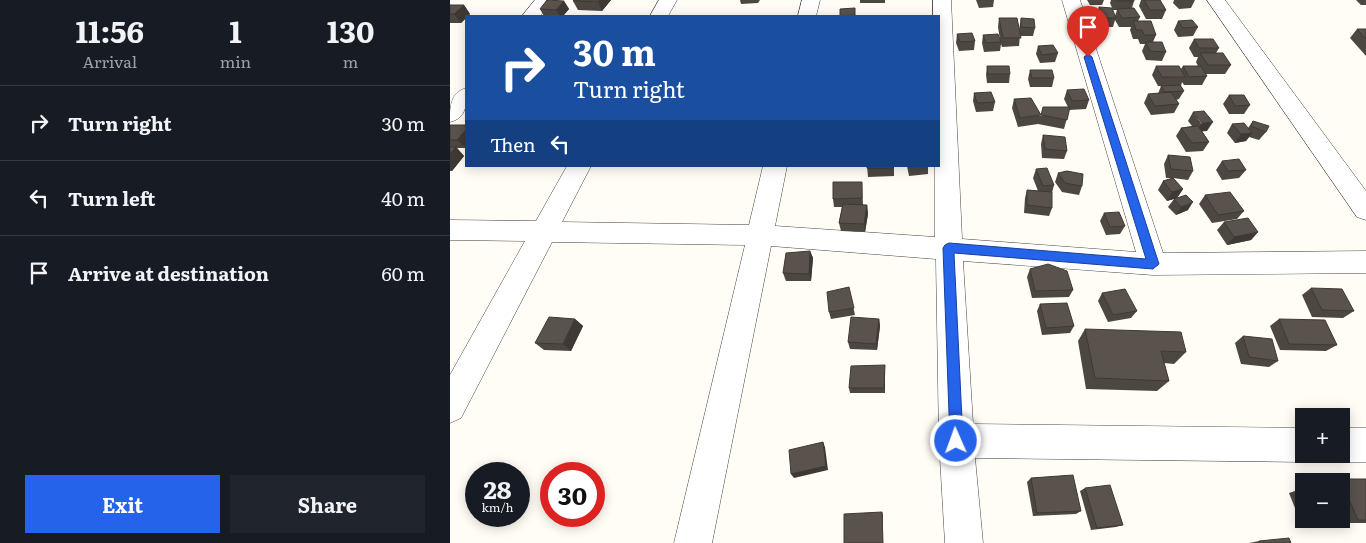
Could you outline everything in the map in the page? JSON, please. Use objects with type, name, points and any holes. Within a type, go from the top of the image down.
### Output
[{"type":"street","points":[[532,15],[544,0]]},
{"type":"street","points":[[660,15],[668,0]]},
{"type":"street","points":[[807,15],[811,0]]},
{"type":"street","points":[[942,0],[956,441],[964,543]]},
{"type":"street","points":[[1070,0],[1153,264]]},
{"type":"street","points":[[1216,0],[1357,184],[1366,210]]},
{"type":"street","points":[[450,115],[465,96]]},
{"type":"street","points":[[450,407],[578,167]]},
{"type":"street","points":[[693,543],[775,167]]},
{"type":"street","points":[[450,230],[760,235],[1153,264],[1366,262]]},
{"type":"street","points":[[956,441],[1295,445]]},
{"type":"street","points":[[1350,445],[1366,445]]},
{"type":"building","points":[[547,0],[564,1],[556,10],[540,9]]},
{"type":"building","points":[[574,0],[600,0],[598,2]]},
{"type":"building","points":[[1134,0],[1134,1],[1116,1]]},
{"type":"building","points":[[1144,0],[1160,0],[1166,10],[1150,10]]},
{"type":"building","points":[[450,5],[464,5],[454,14],[450,14]]},
{"type":"building","points":[[1099,7],[1112,8],[1116,18],[1102,18]]},
{"type":"building","points":[[855,8],[855,15],[840,15],[840,9]]},
{"type":"building","points":[[1134,8],[1140,17],[1122,18],[1117,9]]},
{"type":"building","points":[[999,18],[1017,18],[1021,38],[1003,38]]},
{"type":"building","points":[[1021,18],[1034,19],[1035,28],[1021,27]]},
{"type":"building","points":[[1192,20],[1198,27],[1183,28],[1178,21]]},
{"type":"building","points":[[1133,21],[1151,21],[1156,35],[1144,35],[1142,30],[1136,30]]},
{"type":"building","points":[[1357,29],[1366,29],[1366,39]]},
{"type":"building","points":[[972,33],[975,41],[960,42],[957,34]]},
{"type":"building","points":[[998,34],[1001,42],[986,43],[983,35]]},
{"type":"building","points":[[1194,39],[1213,39],[1219,48],[1199,48]]},
{"type":"building","points":[[1146,42],[1162,42],[1166,52],[1150,51]]},
{"type":"building","points":[[1053,45],[1058,53],[1042,55],[1038,46]]},
{"type":"building","points":[[1200,53],[1223,53],[1231,65],[1208,65]]},
{"type":"building","points":[[987,66],[1009,66],[1010,74],[988,74]]},
{"type":"building","points":[[1156,66],[1179,66],[1185,77],[1162,77]]},
{"type":"building","points":[[1183,66],[1201,66],[1207,76],[1189,77]]},
{"type":"building","points":[[1030,70],[1052,70],[1054,78],[1032,78]]},
{"type":"building","points":[[1180,85],[1184,91],[1165,92],[1161,86]]},
{"type":"building","points":[[1084,89],[1089,100],[1072,101],[1067,90]]},
{"type":"building","points":[[991,92],[995,102],[977,103],[974,93]]},
{"type":"building","points":[[1171,92],[1179,104],[1155,106],[1148,94]]},
{"type":"building","points":[[1229,95],[1244,95],[1250,105],[1235,106]]},
{"type":"building","points":[[1031,98],[1041,115],[1020,118],[1014,99]]},
{"type":"building","points":[[1043,107],[1070,107],[1067,120],[1041,115]]},
{"type":"building","points":[[1204,111],[1213,122],[1202,123],[1193,112]]},
{"type":"building","points":[[1253,121],[1269,126],[1266,132],[1251,126]]},
{"type":"building","points":[[1244,123],[1252,133],[1241,134],[1232,124]]},
{"type":"building","points":[[450,125],[465,125],[465,130],[457,140],[450,140]]},
{"type":"building","points":[[1198,126],[1209,142],[1192,143],[1181,128]]},
{"type":"building","points":[[1043,135],[1065,137],[1067,151],[1045,149]]},
{"type":"building","points":[[450,147],[456,147],[450,154]]},
{"type":"building","points":[[1168,155],[1190,157],[1193,171],[1171,169]]},
{"type":"building","points":[[1239,159],[1246,170],[1228,171],[1222,161]]},
{"type":"building","points":[[867,167],[893,167],[893,168]]},
{"type":"building","points":[[1047,168],[1054,185],[1043,186],[1036,169]]},
{"type":"building","points":[[1067,171],[1083,174],[1082,186],[1065,183],[1058,173]]},
{"type":"building","points":[[1173,178],[1183,189],[1172,192],[1163,181]]},
{"type":"building","points":[[833,182],[862,182],[862,198],[833,199]]},
{"type":"building","points":[[1027,190],[1052,192],[1052,208],[1027,205]]},
{"type":"building","points":[[1230,192],[1244,211],[1218,215],[1205,195]]},
{"type":"building","points":[[1186,195],[1193,202],[1181,207],[1174,199]]},
{"type":"building","points":[[843,204],[867,205],[864,224],[839,223]]},
{"type":"building","points":[[1119,212],[1125,226],[1110,227],[1104,213]]},
{"type":"building","points":[[1248,218],[1258,232],[1234,237],[1224,222]]},
{"type":"building","points":[[810,251],[809,274],[783,273],[786,253]]},
{"type":"building","points":[[1048,264],[1067,271],[1073,290],[1035,291],[1030,269]]},
{"type":"building","points":[[849,287],[854,308],[829,312],[827,292]]},
{"type":"building","points":[[1311,288],[1342,289],[1354,311],[1322,310]]},
{"type":"building","points":[[1125,289],[1137,311],[1113,315],[1102,293]]},
{"type":"building","points":[[1067,303],[1074,326],[1046,328],[1040,304]]},
{"type":"building","points":[[549,317],[575,319],[563,344],[535,343]]},
{"type":"building","points":[[851,317],[879,319],[876,344],[848,342]]},
{"type":"building","points":[[1279,319],[1325,320],[1337,345],[1289,344]]},
{"type":"building","points":[[1085,329],[1181,332],[1186,352],[1161,351],[1169,381],[1095,378]]},
{"type":"building","points":[[1243,336],[1272,339],[1278,361],[1249,357]]},
{"type":"building","points":[[885,365],[884,388],[849,388],[851,366]]},
{"type":"building","points":[[823,442],[826,466],[791,474],[789,450]]},
{"type":"building","points":[[1073,475],[1081,511],[1037,513],[1031,478]]},
{"type":"building","points":[[1350,479],[1366,479],[1366,520],[1358,520],[1350,502]]},
{"type":"building","points":[[1110,485],[1123,525],[1097,528],[1085,488]]},
{"type":"building","points":[[882,512],[883,543],[844,543],[844,514]]},
{"type":"building","points":[[1289,538],[1291,543],[1260,543],[1259,541]]},
{"type":"route","points":[[956,441],[949,248],[1153,264],[1088,57]]}]
